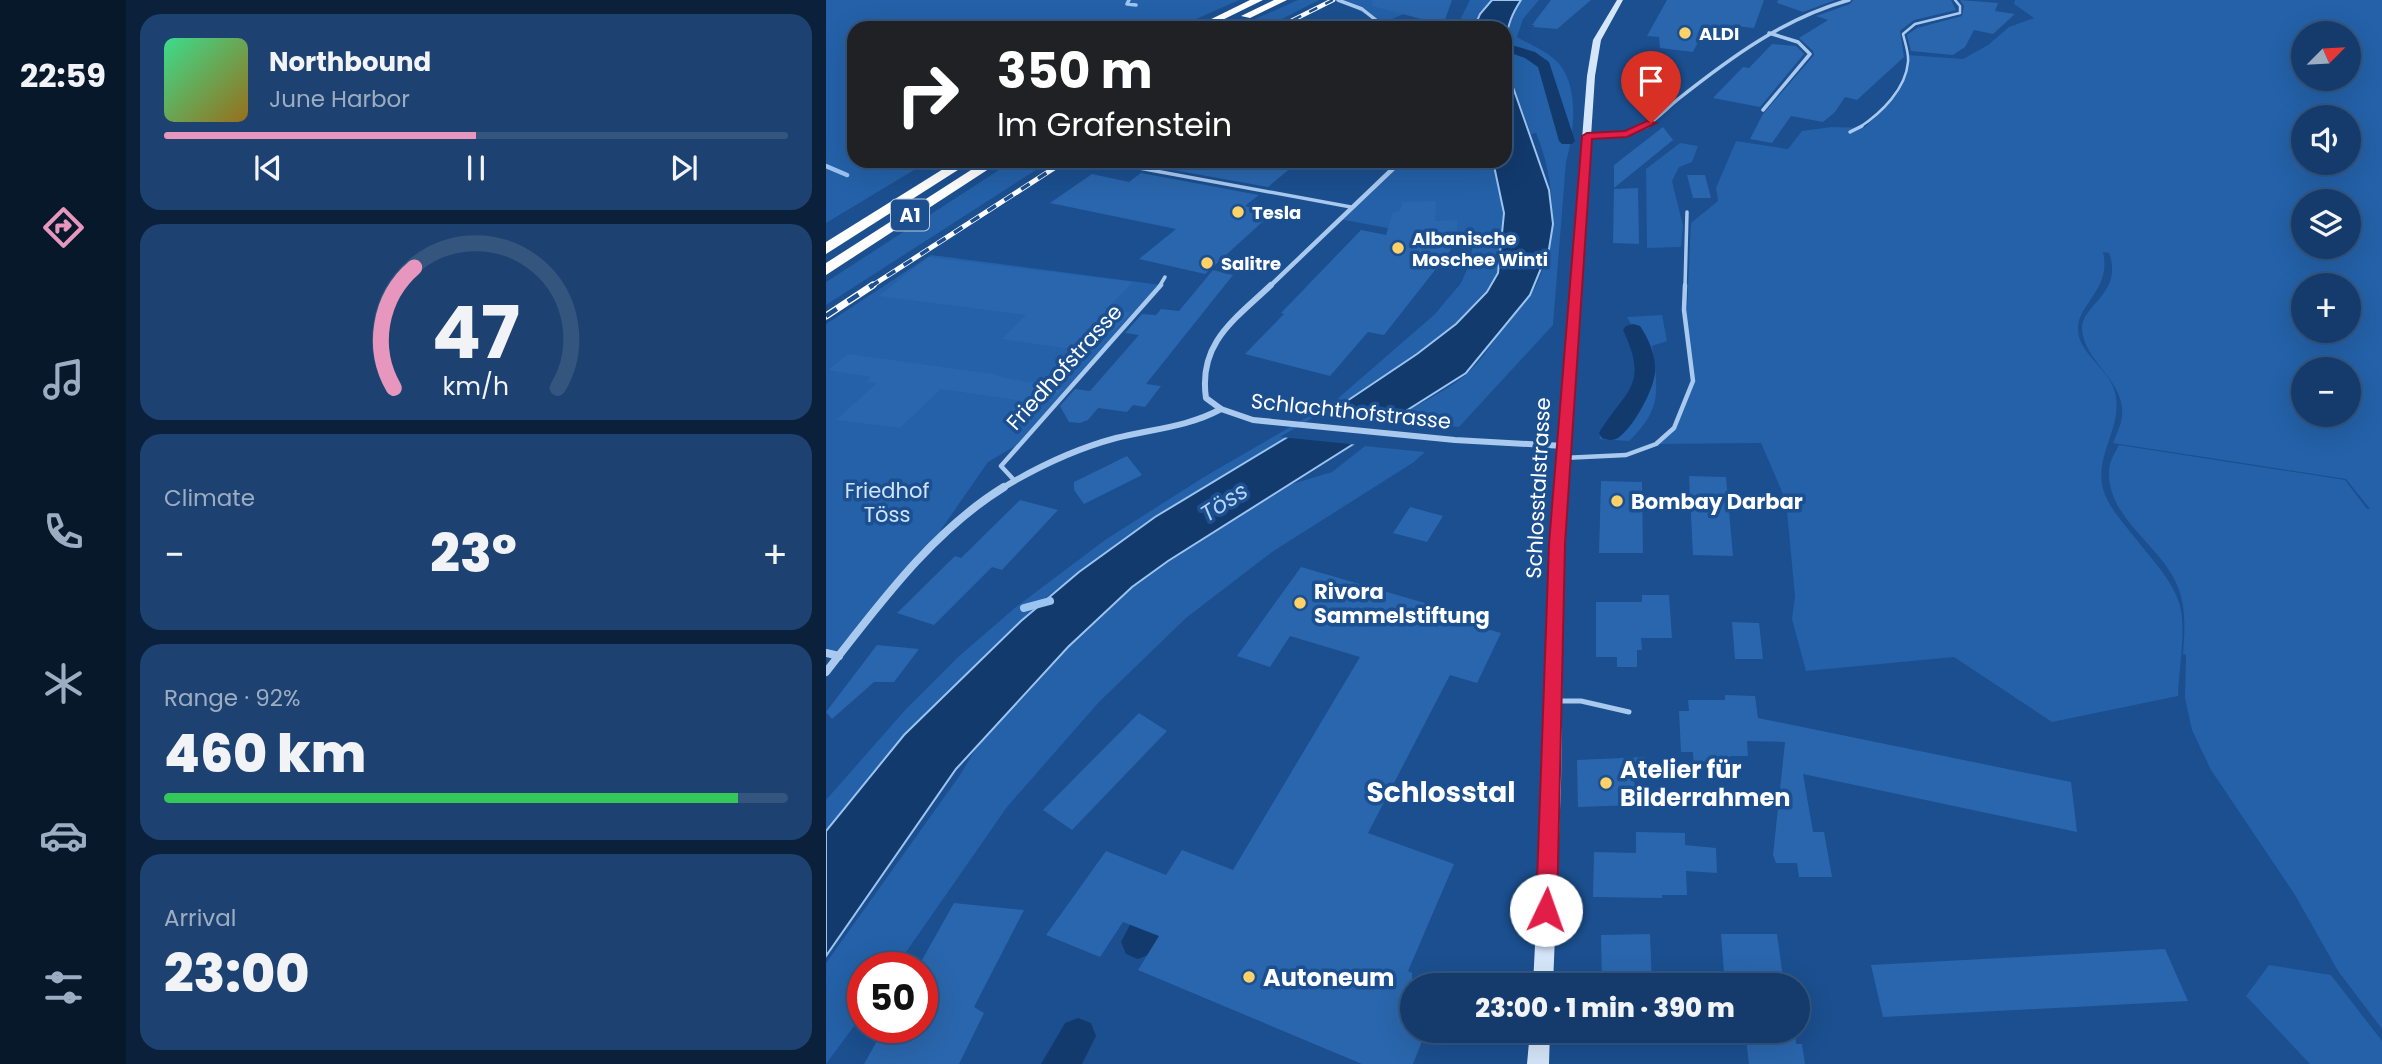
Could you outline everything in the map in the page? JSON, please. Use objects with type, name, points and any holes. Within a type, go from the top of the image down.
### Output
[{"type":"highway","points":[[1213,21],[1258,0]]},
{"type":"highway","points":[[1237,21],[1282,0]]},
{"type":"highway","name":"A1","points":[[826,249],[954,168]]},
{"type":"highway","name":"A1","points":[[826,270],[983,168]]},
{"type":"main road","name":"Schlosstalstrasse","points":[[1543,973],[1557,544],[1593,58],[1601,33],[1620,0]]},
{"type":"main road","points":[[1538,1064],[1539,1043]]},
{"type":"street","points":[[1338,0],[1362,9],[1377,21]]},
{"type":"street","points":[[1587,136],[1627,134],[1646,127],[1668,107],[1768,33],[1818,9],[1849,0]]},
{"type":"street","points":[[1763,110],[1810,54],[1807,46],[1768,33]]},
{"type":"street","name":"Schlachthofstrasse","points":[[1394,168],[1237,318],[1211,348],[1202,373],[1206,398],[1221,410],[1236,416],[1269,422],[1563,452]]},
{"type":"street","points":[[826,672],[929,547],[965,514],[1014,480],[1066,454],[1102,442],[1183,426],[1221,410]]},
{"type":"street","points":[[826,653],[839,656]]},
{"type":"lane","points":[[1850,132],[1874,119],[1891,98],[1908,64],[1905,30],[1918,22],[1952,18],[1960,13],[1960,6],[1955,0]]},
{"type":"lane","points":[[1139,168],[1351,208]]},
{"type":"lane","points":[[1563,452],[1626,455],[1656,444],[1674,428],[1693,381],[1685,310],[1687,212]]},
{"type":"lane","name":"Friedhofstrasse","points":[[1014,480],[1001,466],[1161,285],[1165,277]]},
{"type":"lane","points":[[1554,701],[1581,701],[1629,712]]},
{"type":"green space","points":[[826,0],[1239,0],[1192,21],[847,21],[847,168],[917,168],[826,223]]},
{"type":"green space","points":[[1298,0],[1319,0],[1278,21],[1251,21]]},
{"type":"green space","points":[[1438,0],[1387,21],[1378,21],[1341,1]]},
{"type":"green space","points":[[1470,0],[1492,0],[1477,21],[1460,21]]},
{"type":"green space","points":[[1521,0],[1539,0],[1523,19],[1517,37],[1554,59],[1563,69],[1572,94],[1573,123],[1566,162],[1553,325],[1459,427],[1392,420],[1443,391],[1476,365],[1517,308],[1531,295],[1547,255],[1552,214],[1548,172],[1536,133],[1531,134],[1512,81],[1513,45],[1510,18]]},
{"type":"green space","points":[[2015,0],[2382,0],[2382,1029],[2338,971],[2295,895],[2211,770],[2192,730],[2185,698],[2183,604],[2177,584],[2163,562],[2123,514],[2110,486],[2109,467],[2119,445],[2345,480],[2367,509],[2370,509],[2346,479],[2113,443],[2122,417],[2122,404],[2112,382],[2090,352],[2082,330],[2087,313],[2107,289],[2111,279],[2109,253],[2103,252],[2103,277],[2083,312],[2078,330],[2083,346],[2110,381],[2117,403],[2101,478],[2104,492],[2115,512],[2166,578],[2177,597],[2182,617],[2178,696],[2052,722],[1954,657],[1806,671],[1792,619],[1795,596],[1786,501],[1761,443],[1656,444],[1674,428],[1693,381],[1684,310],[1687,309],[1691,223],[1718,201],[1716,188],[1736,141],[1788,149],[1802,131],[1832,127],[1864,128],[1886,105],[1899,85],[1907,55],[1963,59],[1988,45],[2009,27],[2034,18],[2014,4]]},
{"type":"green space","points":[[1680,143],[1698,146],[1692,162],[1679,167],[1672,181],[1683,226],[1681,247],[1647,248],[1646,169]]},
{"type":"green space","points":[[1002,168],[1039,168],[826,305],[826,282]]},
{"type":"green space","points":[[1394,168],[1494,168],[1504,213],[1498,273],[1487,292],[1456,324],[1417,354],[1344,403],[1154,517],[1049,595],[904,735],[826,831],[826,800],[906,709],[958,657],[1016,607],[1105,540],[1204,477],[1335,401],[1435,314],[1461,283],[1469,265],[1473,244],[1339,219]]},
{"type":"green space","name":"Friedhof Töss","points":[[931,255],[1161,285],[1017,445],[988,462],[929,547],[839,656],[826,653],[826,324]]},
{"type":"green space","points":[[1662,315],[1667,341],[1652,346],[1656,387],[1653,408],[1648,419],[1629,441],[1599,439],[1603,432],[1611,434],[1619,425],[1645,382],[1647,358],[1627,317]]},
{"type":"green space","points":[[1365,446],[1425,452],[1414,462],[1272,552],[1186,618],[1099,702],[1007,807],[906,952],[847,952],[847,1036],[826,1064],[826,963],[960,775],[978,745],[1069,647],[1132,587],[1292,484],[1332,472]]},
{"type":"green space","points":[[2269,965],[2331,975],[2382,1041],[2382,1064],[2310,1064],[2246,996]]},
{"type":"water","points":[[1492,0],[1521,0],[1510,21],[1477,21]]},
{"type":"water","name":"Töss","points":[[1512,84],[1549,190],[1553,224],[1549,249],[1530,295],[1466,373],[1168,561],[1132,587],[1068,647],[956,769],[826,956],[826,831],[904,735],[1021,621],[1079,572],[1155,517],[1344,403],[1456,324],[1487,292],[1498,273],[1504,213],[1494,168],[1512,168]]},
{"type":"pier","points":[[1319,414],[1397,421],[1359,445],[1280,437]]},
{"type":"building","points":[[1373,0],[1452,0],[1444,21],[1425,21],[1372,6]]},
{"type":"building","points":[[1551,0],[1591,0],[1557,29],[1533,27]]},
{"type":"building","points":[[1667,0],[1764,0],[1754,28],[1725,25],[1720,38],[1701,36],[1693,52],[1660,48],[1659,37],[1647,36]]},
{"type":"building","points":[[1778,0],[1835,0],[1803,12],[1777,3]]},
{"type":"building","points":[[1853,0],[1951,0],[1956,10],[1914,20],[1900,31],[1904,57],[1857,100],[1845,97],[1835,112],[1823,122],[1791,116],[1772,143],[1750,139],[1763,114],[1814,55],[1799,38],[1828,20],[1816,16],[1850,4]]},
{"type":"building","points":[[1960,0],[1998,3],[1995,11],[2015,14],[1993,34],[1974,30],[1965,47],[1953,55],[1911,51],[1907,35],[1917,28],[1962,16],[1964,6]]},
{"type":"building","points":[[1772,44],[1796,46],[1804,54],[1760,107],[1713,98],[1743,67],[1749,68]]},
{"type":"building","points":[[1663,127],[1673,140],[1614,188],[1614,165]]},
{"type":"building","points":[[1162,168],[1291,168],[1268,187]]},
{"type":"building","points":[[1141,173],[1259,195],[1245,206],[1271,214],[1205,274],[1139,259],[1176,229],[1050,203],[1092,174],[1129,182]]},
{"type":"building","points":[[1687,175],[1705,175],[1711,198],[1693,198]]},
{"type":"building","points":[[1638,188],[1639,244],[1613,243],[1614,189]]},
{"type":"building","points":[[1436,201],[1435,221],[1457,220],[1457,242],[1384,335],[1368,332],[1330,376],[1245,354],[1361,230],[1386,235],[1393,212],[1399,212],[1403,202]]},
{"type":"building","points":[[928,257],[1133,282],[1107,309],[1131,312],[1113,332],[1091,329],[1071,349],[1002,339],[1026,315],[879,296]]},
{"type":"building","points":[[1213,270],[1233,275],[1146,384],[1161,386],[1145,407],[1133,405],[1127,412],[1098,408],[1088,420],[1080,423],[1069,422],[1060,406],[1075,389],[1090,391],[1139,335],[1125,333],[1142,314],[1156,315],[1161,309],[1179,311]]},
{"type":"building","points":[[848,354],[993,374],[1064,388],[1055,398],[1051,390],[1037,403],[941,389],[900,428],[836,420],[877,383],[866,382],[871,377],[828,370]]},
{"type":"building","points":[[1127,456],[1142,475],[1084,504],[1074,490],[1074,482]]},
{"type":"building","points":[[1689,476],[1726,477],[1733,556],[1693,555]]},
{"type":"building","points":[[1601,481],[1642,482],[1643,553],[1599,553]]},
{"type":"building","points":[[1020,500],[1058,510],[1002,570],[992,567],[934,625],[897,613],[955,556],[961,558]]},
{"type":"building","points":[[1410,507],[1443,516],[1427,542],[1393,533]]},
{"type":"building","points":[[1301,567],[1480,619],[1476,626],[1501,633],[1477,683],[1450,675],[1368,833],[1454,864],[1408,971],[1412,973],[1400,973],[1400,1043],[1421,1043],[1413,1064],[1362,1064],[1138,970],[1159,936],[1123,922],[1100,957],[1046,935],[1106,851],[1166,875],[1182,850],[1233,870],[1360,657],[1290,636],[1270,667],[1237,656]]},
{"type":"building","points":[[1642,595],[1669,595],[1672,638],[1641,638],[1642,650],[1637,650],[1637,667],[1617,667],[1617,657],[1596,657],[1596,602],[1642,602]]},
{"type":"building","points":[[1732,622],[1759,623],[1763,659],[1735,659]]},
{"type":"building","points":[[877,645],[919,649],[894,682],[874,682],[832,719],[826,712]]},
{"type":"building","points":[[1725,695],[1755,696],[1758,718],[2071,782],[2077,832],[1803,774],[1813,832],[1824,832],[1832,877],[1799,877],[1797,863],[1776,863],[1773,855],[1785,742],[1747,741],[1748,756],[1730,756],[1731,770],[1694,769],[1693,752],[1681,752],[1679,711],[1689,711],[1688,700],[1725,700]]},
{"type":"building","points":[[1139,713],[1167,731],[1072,830],[1043,810]]},
{"type":"building","points":[[1645,757],[1646,778],[1634,778],[1636,805],[1578,807],[1577,760]]},
{"type":"building","points":[[1636,832],[1685,833],[1685,845],[1716,848],[1717,873],[1686,871],[1687,895],[1662,895],[1662,898],[1593,897],[1594,852],[1636,853]]},
{"type":"building","points":[[954,903],[1024,910],[974,1007],[984,1013],[959,1064],[864,1064],[876,1043],[938,1043],[938,952],[926,952]]},
{"type":"building","points":[[1650,934],[1652,973],[1602,973],[1601,935]]},
{"type":"building","points":[[1721,934],[1777,934],[1782,973],[1724,973]]},
{"type":"building","points":[[2165,949],[2188,1001],[1883,1017],[1871,965]]},
{"type":"building","points":[[1746,1043],[1802,1044],[1805,1064],[1749,1064]]},
{"type":"waterway","points":[[1129,0],[1127,4],[1136,5]]},
{"type":"waterway","points":[[1512,49],[1530,55],[1544,65],[1567,141]]},
{"type":"waterway","points":[[826,166],[847,175]]},
{"type":"waterway","points":[[1610,433],[1630,409],[1645,373],[1644,360],[1633,330]]},
{"type":"waterway","points":[[1024,608],[1050,601]]},
{"type":"waterway","points":[[1138,942],[1145,931]]},
{"type":"waterway","points":[[1060,1064],[1078,1036]]},
{"type":"railway","points":[[1291,21],[1333,0]]},
{"type":"railway","points":[[870,287],[1054,168]]},
{"type":"railway","points":[[826,316],[873,285]]},
{"type":"place","name":"ALDI","points":[[1685,33]]},
{"type":"place","name":"Tesla","points":[[1238,212]]},
{"type":"place","name":"Albanische Moschee Winti","points":[[1398,248]]},
{"type":"place","name":"Salitre","points":[[1207,263]]},
{"type":"place","name":"Bombay Darbar","points":[[1617,501]]},
{"type":"place","name":"Rivora Sammelstiftung","points":[[1300,603]]},
{"type":"place","name":"Atelier für Bilderrahmen","points":[[1606,783]]},
{"type":"place","name":"Autoneum","points":[[1249,977]]},
{"type":"district","name":"Schlosstal","points":[[1441,792]]},
{"type":"route","points":[[1546,910],[1552,785],[1557,544],[1587,136],[1627,134],[1651,123]]}]
